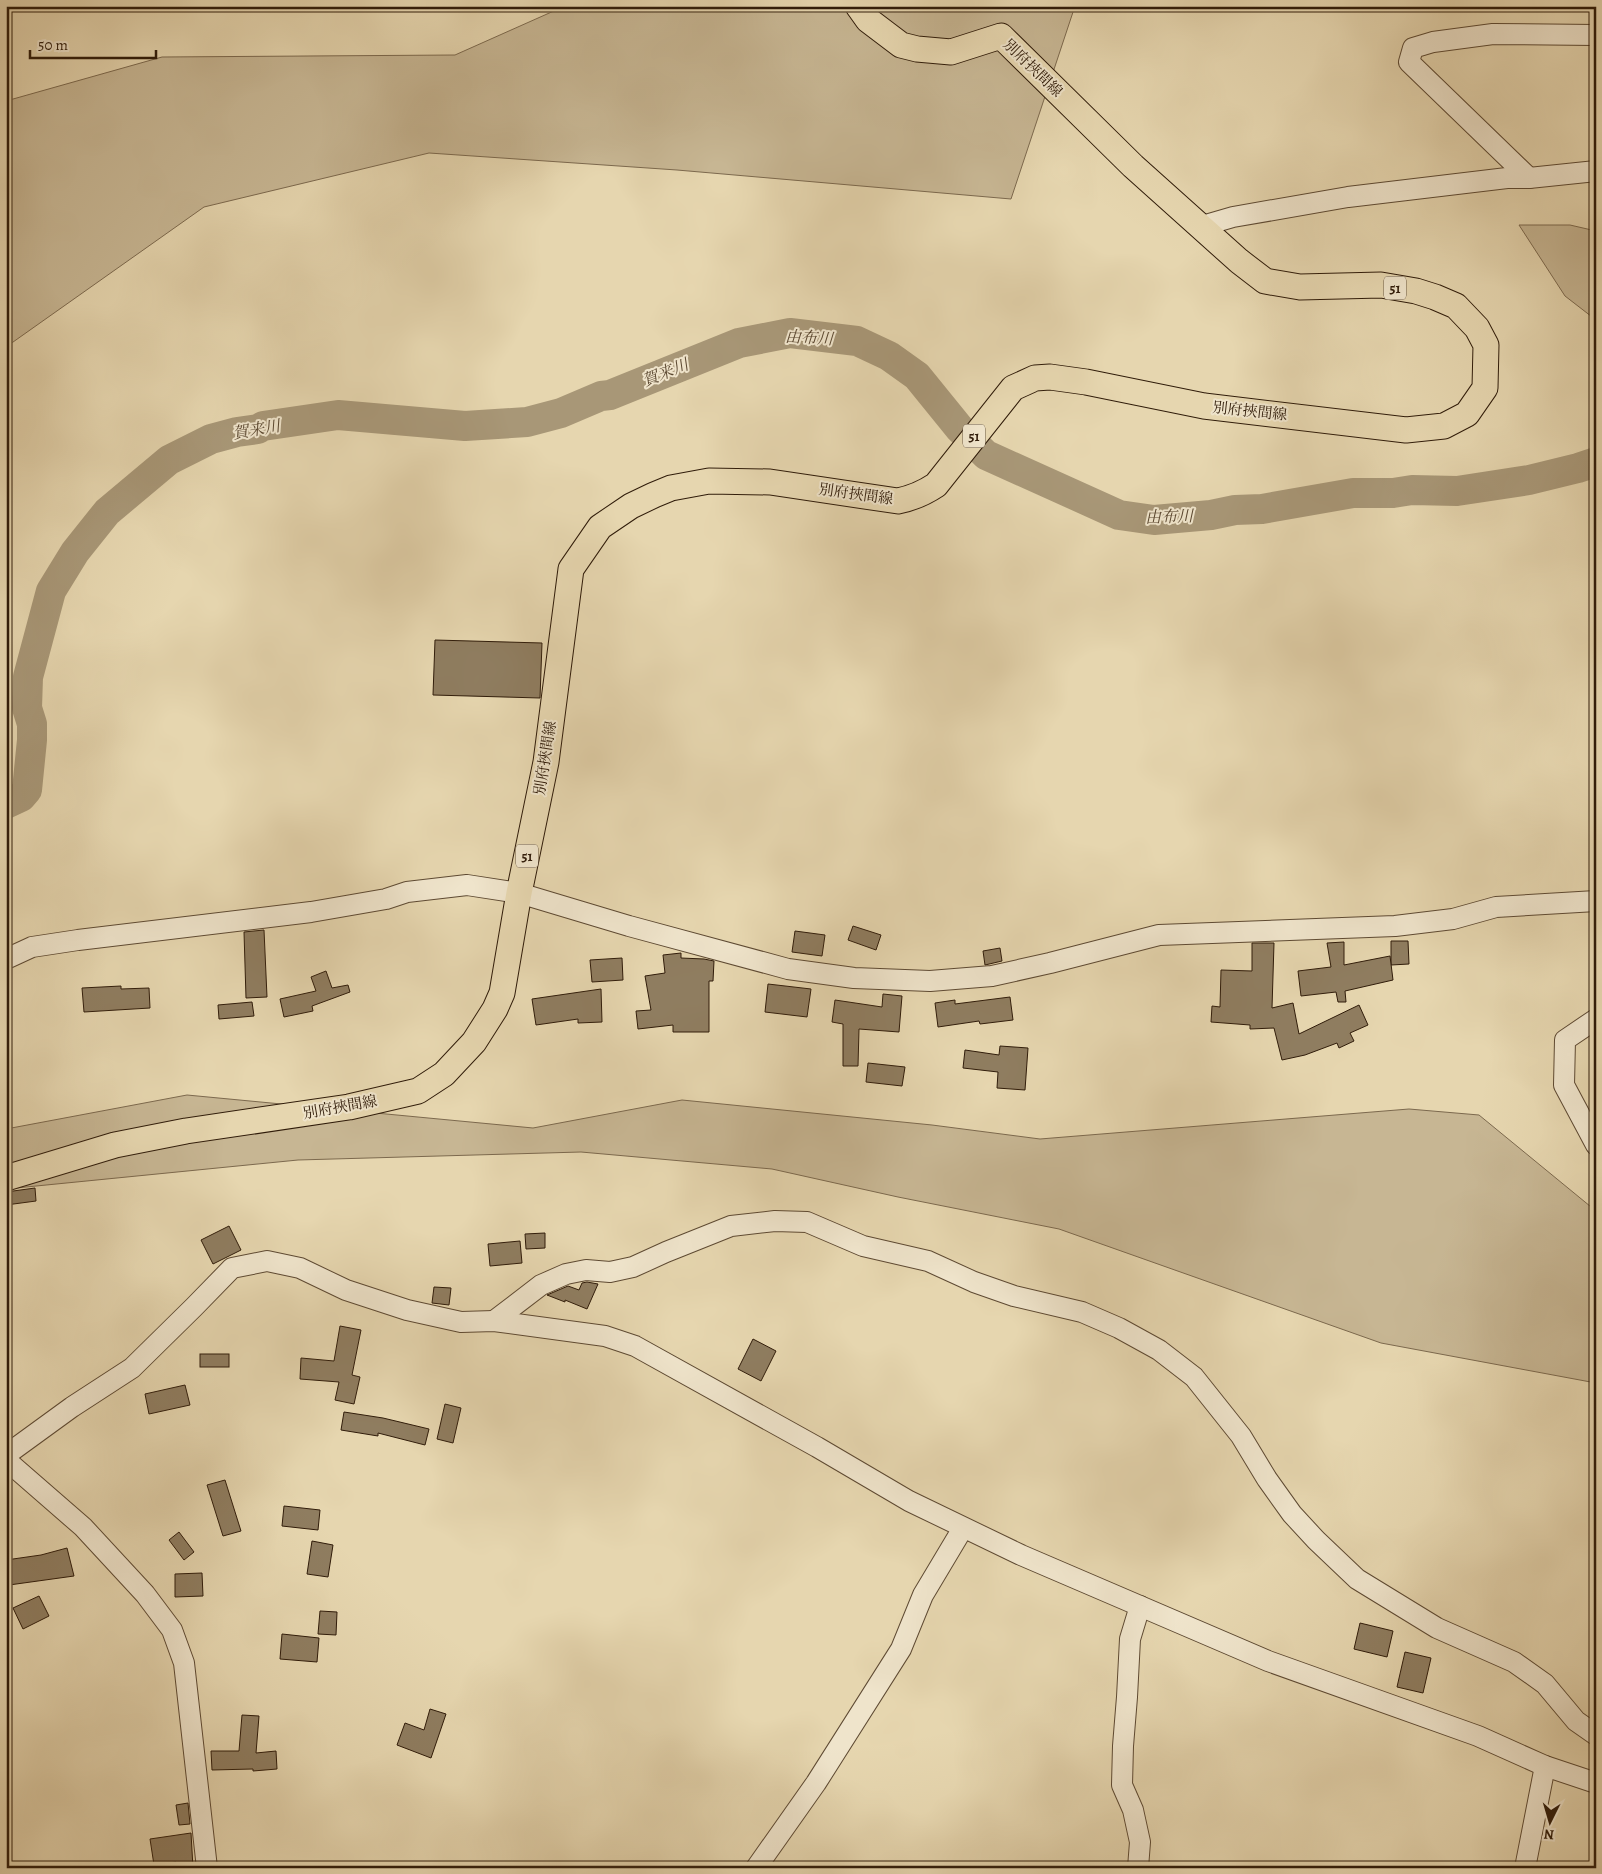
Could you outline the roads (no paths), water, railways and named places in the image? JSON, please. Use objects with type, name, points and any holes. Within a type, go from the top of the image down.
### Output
[{"type":"main road","name":"別府挾間線","points":[[6,1178],[115,1145],[186,1131],[348,1107],[418,1091],[444,1074],[474,1042],[495,1009],[502,993],[519,893],[546,762],[571,569],[600,527],[631,506],[671,488],[709,481],[770,482],[898,500],[910,498],[927,492],[936,485],[1012,388],[1035,378],[1050,377],[1086,382],[1204,406],[1406,430],[1444,426],[1467,414],[1485,388],[1486,345],[1477,328],[1456,306],[1416,291],[1381,285],[1300,287],[1265,281],[1133,166],[1001,36],[950,52],[917,49],[900,45],[868,20],[858,6]]},
{"type":"street","points":[[1529,178],[1409,62],[1413,48],[1433,42],[1493,34],[1596,35]]},
{"type":"street","points":[[1202,226],[1234,217],[1348,197],[1507,178],[1529,178],[1596,171]]},
{"type":"street","points":[[6,959],[32,947],[311,912],[386,899],[407,892],[467,885],[519,893],[737,957],[788,969],[854,978],[930,981],[992,976],[1159,935],[1395,926],[1453,919],[1496,907],[1596,901]]},
{"type":"street","points":[[1596,1019],[1565,1040],[1564,1085],[1596,1145]]},
{"type":"street","points":[[494,1321],[541,1286],[566,1274],[586,1270],[610,1272],[633,1267],[731,1226],[775,1220],[807,1222],[862,1246],[928,1261],[974,1282],[1014,1296],[1082,1312],[1119,1328],[1159,1350],[1194,1377],[1241,1436],[1267,1479],[1292,1514],[1357,1579],[1437,1628],[1514,1662],[1545,1684],[1576,1720],[1596,1735]]},
{"type":"street","points":[[6,1455],[72,1407],[132,1368],[232,1268],[267,1261],[300,1268],[346,1290],[407,1310],[461,1322],[494,1321],[605,1336],[635,1346],[817,1446],[909,1501],[963,1528],[1268,1661],[1478,1736],[1545,1766],[1596,1783]]},
{"type":"street","points":[[6,1460],[82,1526],[145,1594],[172,1630],[184,1663],[207,1868]]},
{"type":"street","points":[[756,1868],[816,1783],[901,1649],[923,1595],[963,1528]]},
{"type":"street","points":[[1138,1868],[1140,1842],[1133,1810],[1122,1785],[1122,1766],[1130,1639],[1140,1606]]},
{"type":"street","points":[[1527,1868],[1526,1863],[1545,1766]]},
{"type":"waterway","name":"賀来川","points":[[6,804],[21,797],[27,790],[32,740],[32,724],[27,708],[28,677],[51,591],[75,552],[107,512],[169,460],[211,439],[258,429],[263,426],[338,415],[465,426],[527,422],[561,413],[601,396],[610,395],[739,343],[790,333],[857,341],[889,356],[917,376],[960,429],[986,455],[1119,515],[1154,520],[1211,515],[1235,510],[1262,509],[1353,493],[1393,493],[1412,490],[1457,491],[1529,480],[1596,462]]},
{"type":"water label","name":"由布川","points":[[809,337]]},
{"type":"water label","name":"由布川","points":[[1169,516]]}]
